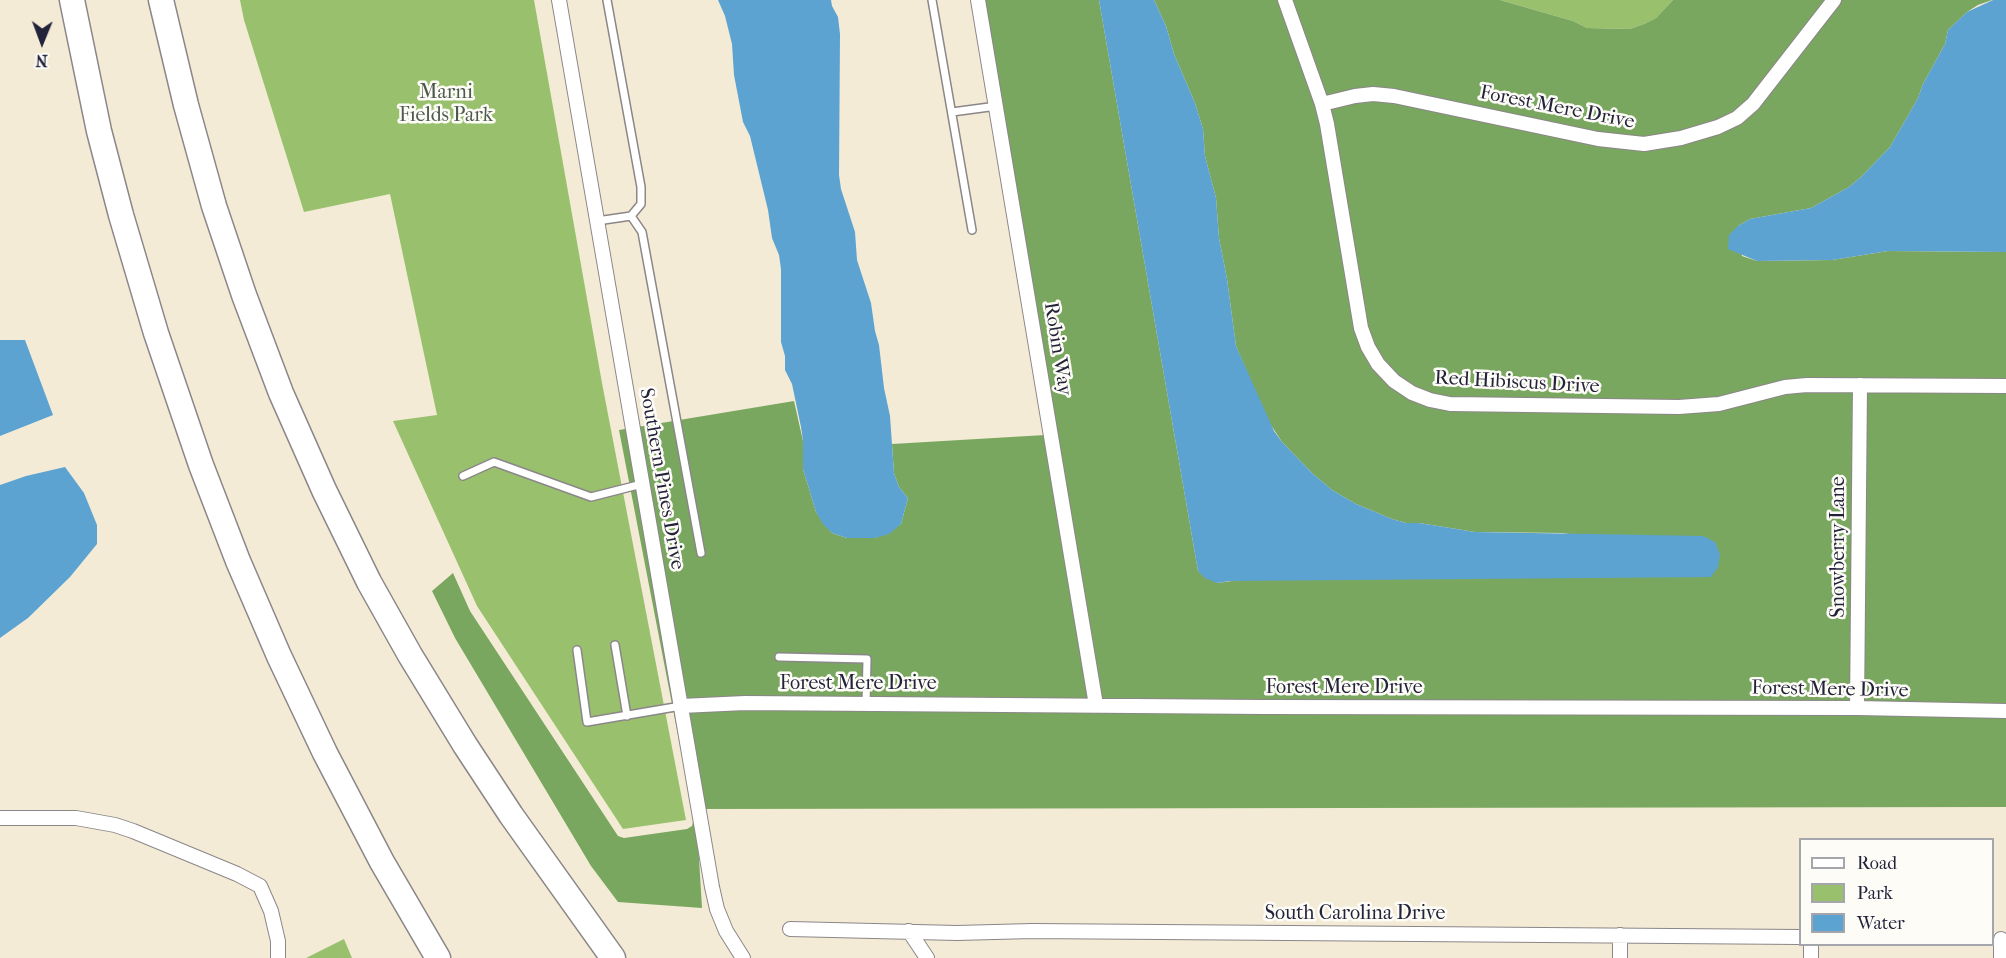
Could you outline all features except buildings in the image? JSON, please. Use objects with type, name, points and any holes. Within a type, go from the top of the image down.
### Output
[{"type":"highway","points":[[72,0],[99,131],[121,215],[156,333],[201,465],[242,572],[325,753],[382,862],[438,958]]},
{"type":"highway","points":[[161,0],[186,105],[243,296],[281,393],[324,490],[369,582],[465,745],[511,814],[614,958]]},
{"type":"street","name":"Southern Pines Drive","points":[[560,0],[717,909],[726,931],[743,958]]},
{"type":"street","name":"Robin Way","points":[[978,0],[1096,705]]},
{"type":"street","name":"Red Hibiscus Drive","points":[[1285,0],[1322,104],[1361,328],[1378,364],[1394,381],[1412,393],[1450,404],[1679,407],[1719,404],[1785,387],[1807,385],[2006,386]]},
{"type":"street","name":"Forest Mere Drive","points":[[1322,104],[1373,94],[1394,96],[1607,140],[1644,144],[1681,138],[1718,127],[1737,118],[1753,104],[1780,73],[1834,0]]},
{"type":"street","name":"Snowberry Lane","points":[[1857,708],[1860,385]]},
{"type":"street","name":"Forest Mere Drive","points":[[681,706],[745,703],[1857,708],[2006,711]]},
{"type":"street","points":[[0,818],[76,818],[115,825],[237,874],[260,886],[264,894],[271,911],[278,941],[278,958]]},
{"type":"street","points":[[790,929],[909,931],[927,958]]},
{"type":"street","name":"South Carolina Drive","points":[[909,931],[1799,937]]},
{"type":"street","points":[[1620,935],[1620,958]]},
{"type":"street","points":[[2000,939],[2001,958]]},
{"type":"lane","points":[[597,221],[632,216],[641,204],[640,187],[607,0]]},
{"type":"lane","points":[[932,0],[972,230]]},
{"type":"lane","points":[[951,112],[997,106]]},
{"type":"lane","points":[[632,216],[642,232],[701,553]]},
{"type":"lane","points":[[463,476],[494,462],[591,497],[642,484]]},
{"type":"lane","points":[[615,645],[627,716]]},
{"type":"lane","points":[[577,650],[586,722],[681,706]]},
{"type":"lane","points":[[779,657],[867,659],[866,704]]},
{"type":"green space","name":"Marni Fields Park","points":[[240,0],[534,0],[602,383],[686,820],[623,829],[477,606],[393,421],[437,415],[390,194],[304,212],[244,20]]},
{"type":"green space","points":[[977,0],[1099,0],[1198,571],[1217,583],[1577,535],[1475,532],[1392,519],[1356,504],[1332,490],[1282,442],[1267,419],[1236,346],[1219,238],[1216,198],[1205,156],[1203,129],[1195,103],[1174,54],[1166,26],[1154,0],[1500,0],[1573,21],[1587,28],[1630,29],[1656,18],[1673,0],[1992,0],[1967,12],[1948,30],[1945,44],[1890,147],[1861,177],[1849,187],[1811,208],[1750,219],[1738,226],[1742,256],[1757,261],[1832,260],[1888,251],[2006,252],[2006,807],[696,809],[702,908],[618,902],[591,866],[455,638],[432,591],[453,573],[470,611],[618,836],[624,838],[687,829],[692,826],[694,818],[619,430],[794,401],[803,441],[803,469],[816,512],[832,533],[847,538],[875,538],[901,524],[908,498],[899,487],[894,473],[892,444],[1045,435]]},
{"type":"green space","points":[[1500,0],[1673,0],[1656,18],[1630,29],[1587,28],[1573,21]]},
{"type":"green space","points":[[344,939],[352,958],[306,958]]},
{"type":"water","points":[[718,0],[831,0],[838,17],[841,189],[855,232],[857,260],[871,303],[879,345],[890,416],[894,473],[899,487],[908,498],[901,524],[889,534],[875,538],[847,538],[832,533],[816,512],[803,469],[803,441],[792,384],[785,370],[785,356],[781,342],[779,255],[772,238],[768,210],[750,136],[743,122],[734,75],[732,44],[725,16]]},
{"type":"water","points":[[1099,0],[1154,0],[1166,26],[1174,54],[1195,103],[1203,129],[1205,156],[1216,198],[1219,238],[1236,346],[1274,431],[1312,473],[1332,490],[1356,504],[1406,523],[1475,532],[1703,536],[1715,542],[1720,554],[1718,567],[1711,577],[1230,581],[1217,583],[1205,578],[1198,571]]},
{"type":"water","points":[[1993,0],[2006,0],[2006,252],[1888,251],[1832,260],[1757,261],[1728,249],[1729,235],[1750,219],[1811,208],[1849,187],[1861,177],[1890,147],[1945,44],[1948,30],[1967,12]]},
{"type":"water","points":[[0,340],[25,340],[53,415],[0,436]]},
{"type":"water","points":[[65,467],[84,493],[97,525],[97,544],[70,577],[28,618],[0,638],[0,485]]}]
